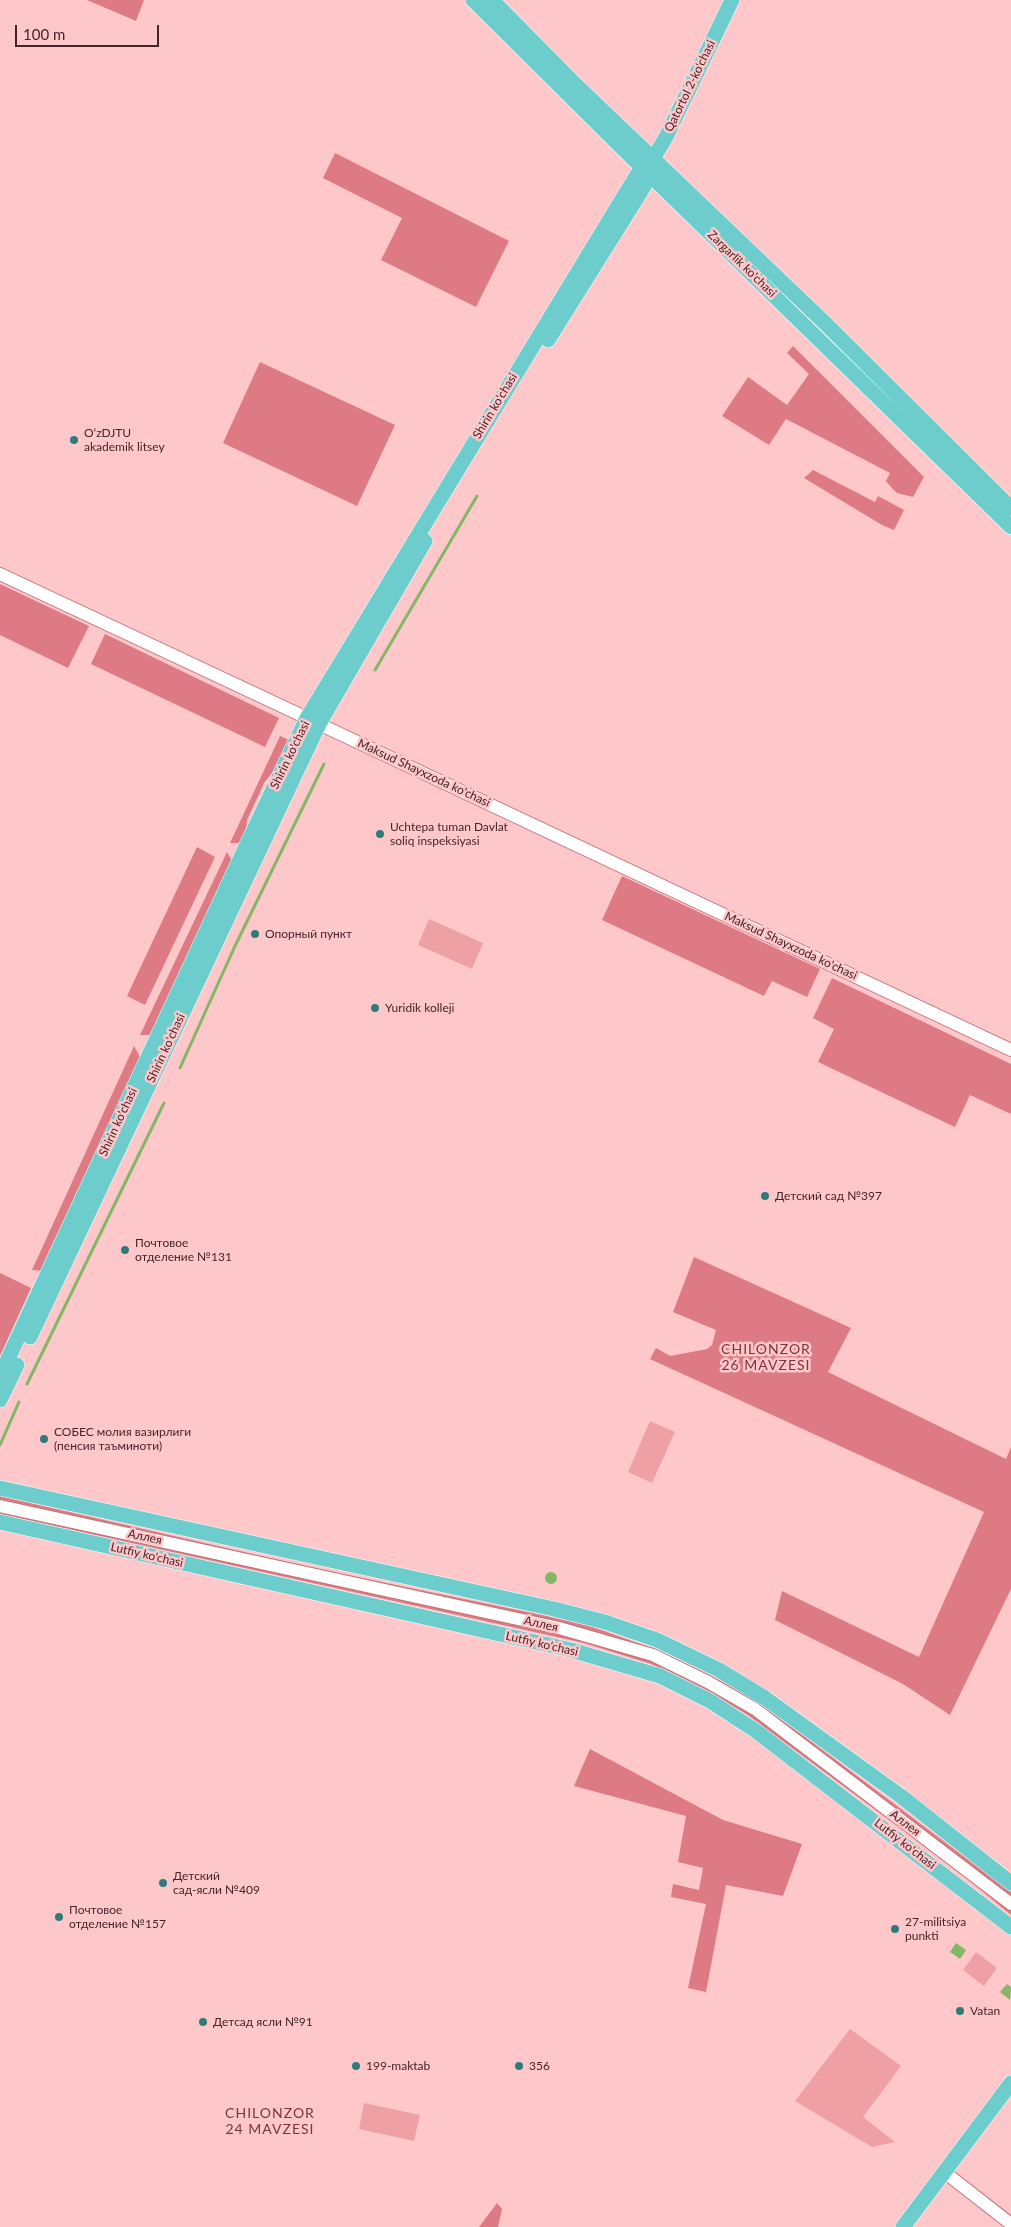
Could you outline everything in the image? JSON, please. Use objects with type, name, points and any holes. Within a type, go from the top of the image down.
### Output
[{"type":"main road","name":"Zargarlik ko'chasi","points":[[473,0],[648,167],[1011,527]]},
{"type":"main road","name":"Zargarlik ko'chasi","points":[[492,0],[575,84],[648,167],[827,325],[1011,508]]},
{"type":"main road","name":"Qatortol 2-ko'chasi","points":[[648,167],[678,114],[732,0]]},
{"type":"main road","name":"Shirin ko'chasi","points":[[0,1376],[70,1239],[313,721],[507,405],[648,167]]},
{"type":"main road","points":[[0,1400],[70,1239]]},
{"type":"main road","points":[[0,1488],[554,1609],[616,1625],[656,1640],[719,1670],[765,1698],[902,1797],[1011,1883]]},
{"type":"main road","name":"Lutfiy ko'chasi","points":[[0,1522],[571,1650],[660,1676],[710,1701],[756,1732],[1011,1927]]},
{"type":"main road","points":[[903,2227],[1011,2083]]},
{"type":"main road","points":[[914,2227],[1011,2100]]},
{"type":"street","name":"Maksud Shayxzoda ko'chasi","points":[[0,574],[1011,1050]]},
{"type":"street","name":"Аллея","points":[[0,1506],[559,1628],[653,1655],[708,1682],[755,1709],[1011,1904]]},
{"type":"street","points":[[952,2178],[1011,2224]]},
{"type":"shaded area","points":[[87,0],[144,0],[136,21]]},
{"type":"shaded area","points":[[335,153],[509,241],[476,307],[381,260],[402,218],[323,178]]},
{"type":"shaded area","points":[[793,346],[924,477],[913,497],[897,493],[891,487],[886,481],[890,473],[786,419],[769,445],[722,416],[748,377],[787,405],[809,374],[787,353]]},
{"type":"shaded area","points":[[260,362],[395,425],[357,506],[223,443]]},
{"type":"shaded area","points":[[813,470],[875,502],[878,496],[904,510],[894,530],[882,525],[804,478]]},
{"type":"shaded area","points":[[0,584],[89,626],[68,668],[0,635]]},
{"type":"shaded area","points":[[105,634],[279,718],[265,747],[91,664]]},
{"type":"shaded area","points":[[280,736],[289,740],[276,768],[264,783],[247,820],[246,833],[240,843],[230,843]]},
{"type":"shaded area","points":[[197,847],[215,857],[145,1005],[127,996]]},
{"type":"shaded area","points":[[227,852],[232,861],[151,1035],[140,1035]]},
{"type":"shaded area","points":[[622,876],[820,969],[807,997],[772,981],[764,996],[602,920]]},
{"type":"shaded area","points":[[429,919],[483,943],[472,969],[418,945]]},
{"type":"shaded area","points":[[832,978],[1011,1064],[1011,1114],[970,1095],[955,1127],[818,1062],[834,1029],[813,1018]]},
{"type":"shaded area","points":[[134,1046],[141,1059],[43,1271],[32,1270]]},
{"type":"shaded area","points":[[694,1257],[851,1328],[828,1372],[1006,1459],[1011,1447],[1011,1589],[950,1715],[903,1684],[775,1620],[782,1591],[919,1657],[984,1512],[650,1359],[656,1348],[670,1356],[707,1349],[712,1345],[716,1330],[673,1312]]},
{"type":"shaded area","points":[[0,1273],[31,1288],[0,1356]]},
{"type":"shaded area","points":[[650,1421],[675,1432],[652,1483],[628,1472]]},
{"type":"shaded area","points":[[0,1496],[313,1568],[590,1626],[660,1651],[710,1675],[758,1702],[807,1738],[1011,1892],[1011,1915],[953,1867],[746,1714],[651,1664],[584,1643],[0,1514]]},
{"type":"shaded area","points":[[549,1572],[553,1572],[557,1578],[553,1584],[549,1584],[545,1580],[545,1576]]},
{"type":"shaded area","points":[[590,1749],[723,1820],[802,1844],[783,1896],[726,1885],[706,1992],[688,1988],[706,1904],[671,1897],[673,1884],[699,1890],[703,1868],[678,1862],[686,1816],[574,1786]]},
{"type":"shaded area","points":[[956,1943],[966,1950],[960,1959],[950,1952]]},
{"type":"shaded area","points":[[976,1952],[997,1968],[984,1986],[963,1970]]},
{"type":"shaded area","points":[[1007,1984],[1011,1987],[1010,2000],[1000,1992]]},
{"type":"shaded area","points":[[850,2029],[901,2066],[863,2117],[895,2142],[872,2147],[795,2101]]},
{"type":"shaded area","points":[[364,2103],[420,2115],[414,2141],[359,2129]]},
{"type":"shaded area","points":[[497,2203],[502,2209],[498,2227],[479,2227]]},
{"type":"waterway","points":[[375,670],[477,496]]},
{"type":"waterway","points":[[180,1068],[235,946],[324,764]]},
{"type":"waterway","points":[[27,1384],[164,1103]]},
{"type":"waterway","points":[[0,1445],[19,1402]]},
{"type":"place","name":"OʻzDJTU akademik litsey","points":[[74,440]]},
{"type":"place","name":"Uchtepa tuman Davlat soliq inspeksiyasi","points":[[380,834]]},
{"type":"place","name":"Опорный пункт","points":[[255,934]]},
{"type":"place","name":"Yuridik kolleji","points":[[375,1008]]},
{"type":"place","name":"Детский сад №397","points":[[765,1196]]},
{"type":"place","name":"Почтовое отделение №131","points":[[125,1250]]},
{"type":"place","name":"СОБЕС молия вазирлиги (пенсия таъминоти)","points":[[44,1439]]},
{"type":"place","name":"Детский сад-ясли №409","points":[[163,1883]]},
{"type":"place","name":"Почтовое отделение №157","points":[[59,1917]]},
{"type":"place","name":"27-militsiya punkti","points":[[895,1929]]},
{"type":"place","name":"Vatan","points":[[960,2011]]},
{"type":"place","name":"Детсад ясли №91","points":[[203,2022]]},
{"type":"place","name":"199-maktab","points":[[356,2066]]},
{"type":"place","name":"356","points":[[519,2066]]},
{"type":"district","name":"CHILONZOR 26 MAVZESI","points":[[766,1358]]},
{"type":"district","name":"CHILONZOR 24 MAVZESI","points":[[270,2122]]}]
